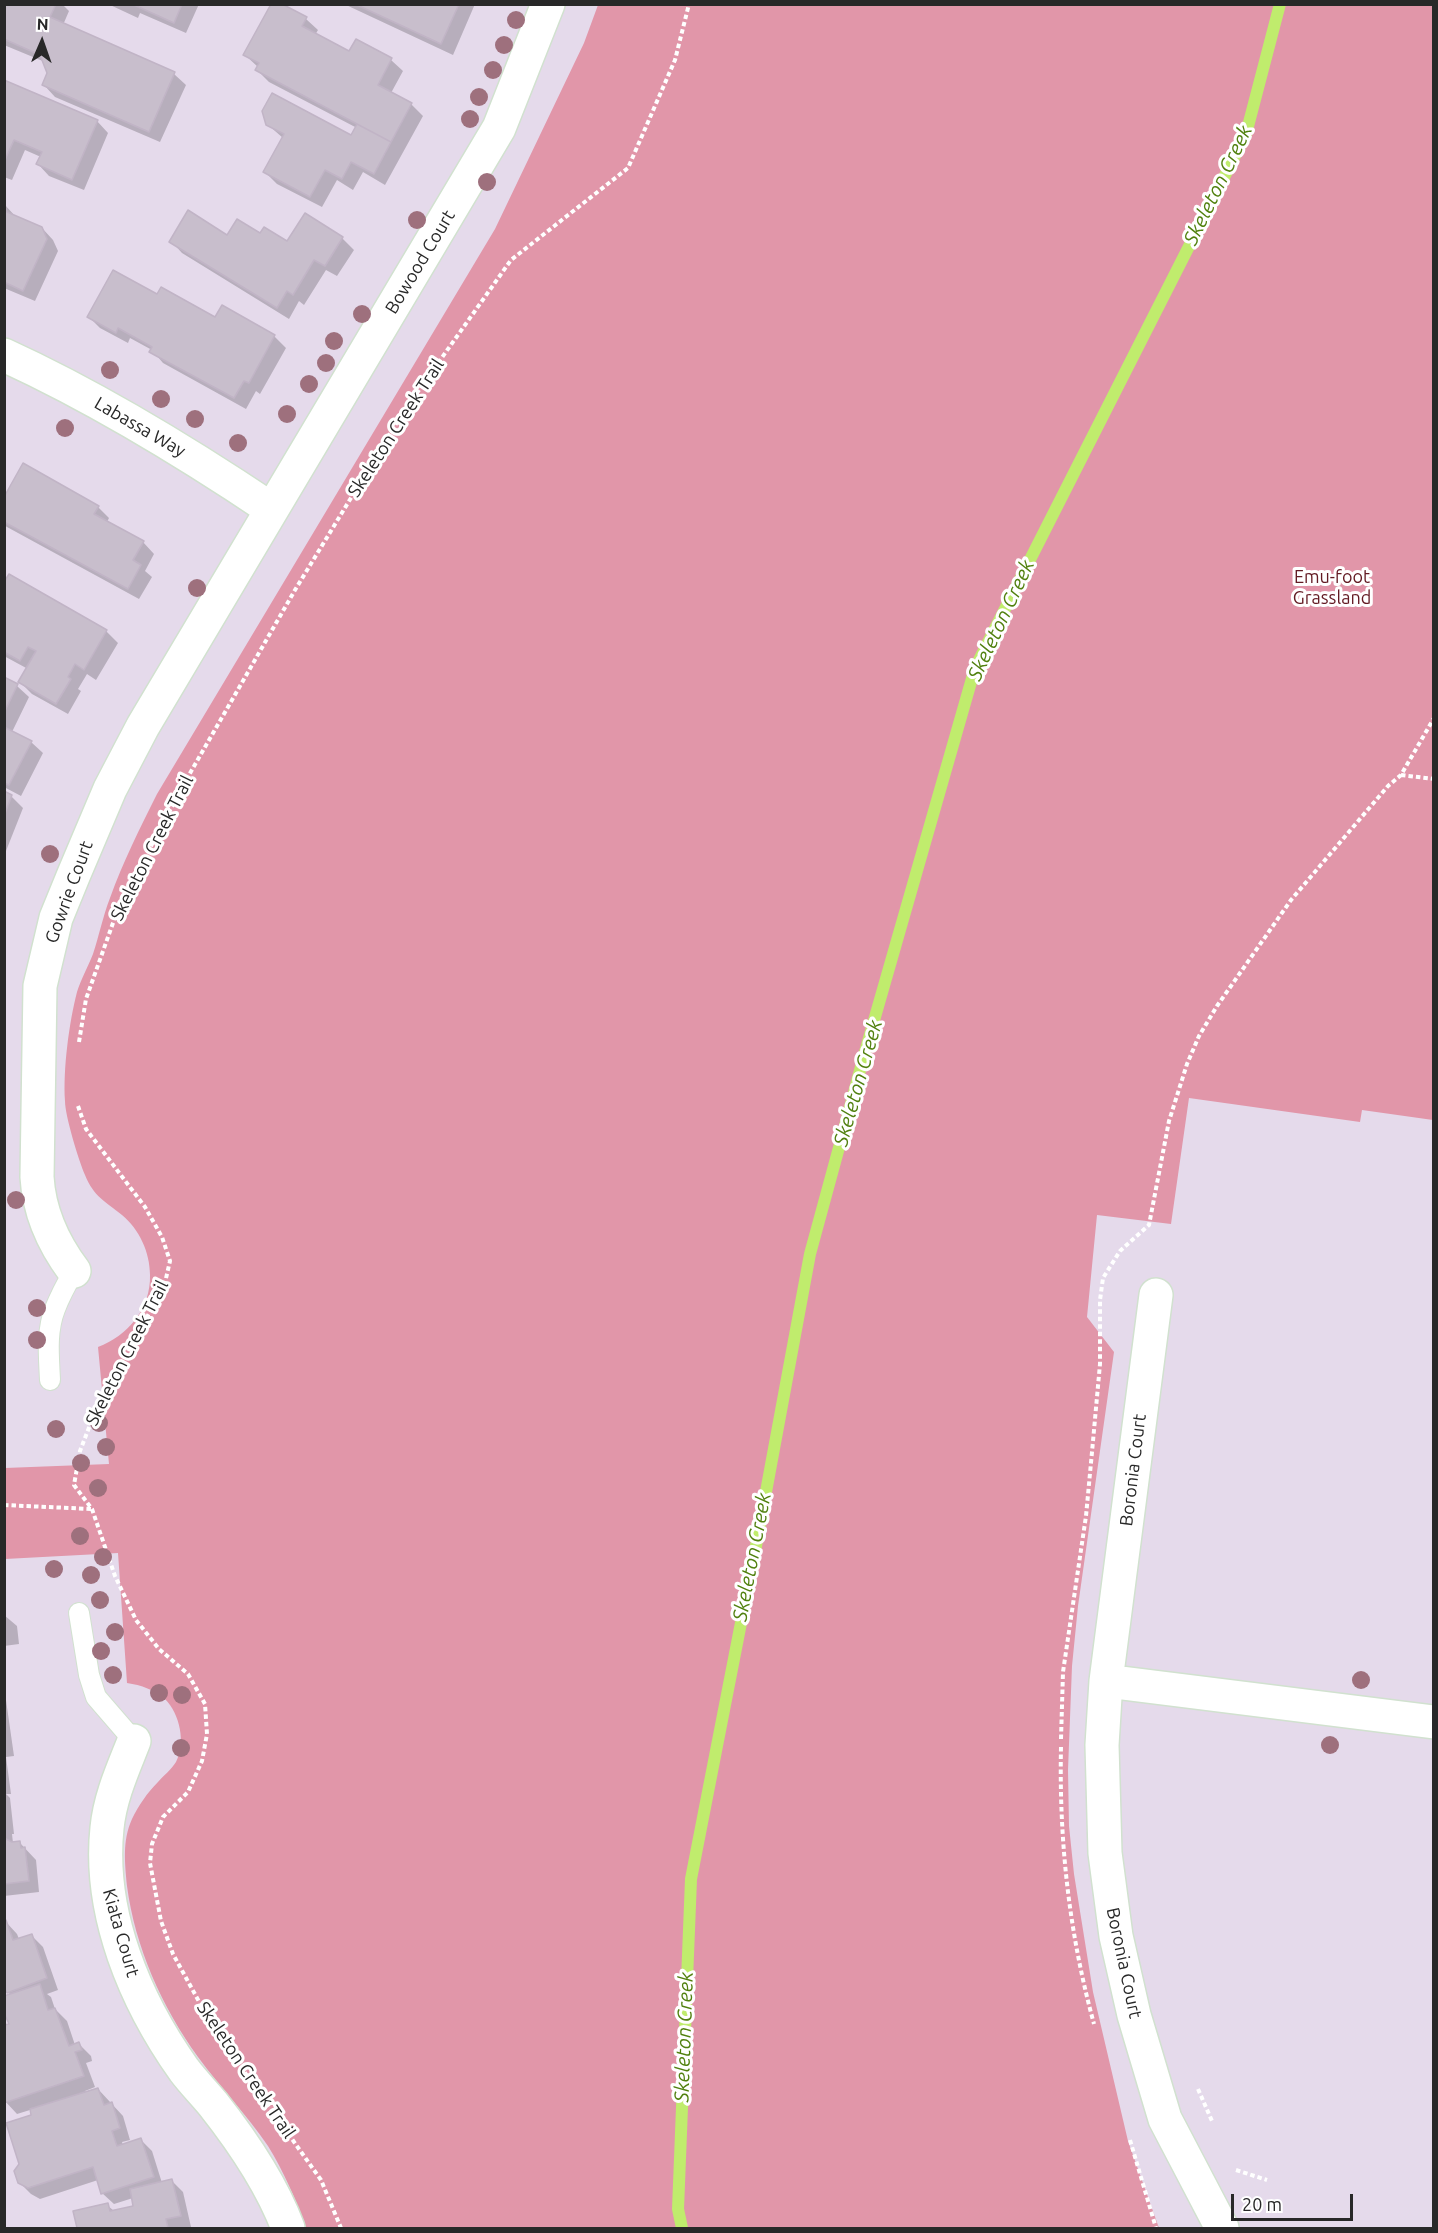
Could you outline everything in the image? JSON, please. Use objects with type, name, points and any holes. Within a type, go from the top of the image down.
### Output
[{"type":"street","name":"Bowood Court","points":[[271,509],[499,129],[548,4]]},
{"type":"street","name":"Labassa Way","points":[[4,355],[54,378],[167,442],[271,509]]},
{"type":"street","name":"Gowrie Court","points":[[74,1271],[60,1253],[51,1234],[41,1204],[37,1177],[40,986],[56,918],[110,789],[143,726],[271,509]]},
{"type":"street","name":"Boronia Court","points":[[1156,1295],[1106,1681],[1102,1744],[1105,1853],[1116,1936],[1134,2015],[1165,2119],[1222,2229]]},
{"type":"street","points":[[1106,1681],[1434,1722]]},
{"type":"street","name":"Kiata Court","points":[[134,1741],[116,1788],[107,1826],[106,1883],[118,1935],[131,1974],[147,2010],[185,2071],[249,2153],[274,2196],[288,2229]]},
{"type":"lane","name":"Gowrie Court","points":[[50,1380],[48,1346],[50,1330],[55,1310],[74,1271]]},
{"type":"lane","name":"Kiata Court","points":[[79,1613],[88,1675],[96,1697],[134,1741]]},
{"type":"path","name":"Skeleton Creek Trail","points":[[78,1053],[86,999],[119,906],[185,782],[295,590],[402,414],[511,260],[628,168],[675,60],[689,4]]},
{"type":"path","points":[[1401,775],[1434,779]]},
{"type":"path","name":"Skeleton Creek Trail","points":[[77,1095],[86,1129],[145,1207],[162,1236],[170,1261],[164,1287],[108,1386],[80,1450],[74,1485],[92,1509],[115,1576],[136,1620],[159,1648],[189,1674],[205,1704],[207,1734],[202,1761],[188,1792],[163,1817],[152,1844],[150,1863],[160,1921],[173,1954],[214,2029],[321,2180],[341,2229]]},
{"type":"path","points":[[4,1504],[92,1509]]},
{"type":"path","points":[[1197,2087],[1215,2128]]},
{"type":"path","points":[[1233,2169],[1267,2180]]},
{"type":"green space","name":"Emu-foot Grassland","points":[[598,5],[1433,5],[1433,1120],[1362,1110],[1360,1122],[1189,1098],[1171,1224],[1097,1215],[1087,1317],[1114,1352],[1078,1606],[1072,1666],[1068,1770],[1069,1826],[1074,1874],[1093,1992],[1128,2141],[1159,2228],[306,2228],[289,2186],[268,2146],[198,2057],[173,2018],[152,1976],[136,1931],[127,1886],[125,1852],[129,1827],[150,1790],[176,1762],[181,1738],[178,1721],[165,1699],[148,1688],[127,1683],[118,1553],[5,1559],[5,1468],[109,1464],[98,1347],[119,1336],[136,1319],[147,1299],[149,1287],[150,1275],[146,1250],[134,1227],[100,1198],[88,1182],[67,1117],[65,1101],[66,1061],[74,1004],[115,885],[157,794],[495,229],[584,43]]},
{"type":"building","points":[[4,4],[56,4],[50,17],[175,72],[149,132],[42,85],[47,73],[40,55],[4,39]]},
{"type":"building","points":[[132,4],[182,4],[174,23]]},
{"type":"building","points":[[271,4],[282,4],[307,17],[302,26],[349,51],[356,39],[392,58],[378,85],[412,103],[391,142],[255,70],[259,63],[243,55]]},
{"type":"building","points":[[355,4],[459,4],[441,44]]},
{"type":"building","points":[[4,80],[98,120],[72,180],[36,164],[42,152],[14,140],[4,162]]},
{"type":"building","points":[[272,93],[351,135],[357,124],[391,142],[374,174],[351,162],[342,179],[325,170],[310,197],[263,172],[284,134],[266,125],[262,111]]},
{"type":"building","points":[[4,202],[7,212],[42,227],[47,239],[23,291],[4,282]]},
{"type":"building","points":[[188,210],[227,235],[237,219],[260,233],[264,227],[287,241],[305,213],[343,237],[325,266],[314,260],[293,295],[287,291],[277,308],[169,242]]},
{"type":"building","points":[[113,270],[157,294],[161,287],[215,317],[222,305],[275,335],[249,383],[244,381],[234,398],[149,352],[152,347],[118,328],[116,333],[87,317]]},
{"type":"building","points":[[23,463],[99,506],[94,514],[144,541],[133,560],[141,565],[128,589],[4,522],[4,497]]},
{"type":"building","points":[[9,574],[107,630],[84,670],[75,664],[68,677],[71,679],[56,704],[18,682],[36,651],[28,647],[20,661],[4,652],[4,582]]},
{"type":"building","points":[[4,677],[18,684],[4,713]]},
{"type":"building","points":[[4,727],[32,741],[9,785],[4,783]]},
{"type":"building","points":[[4,791],[12,795],[4,816]]},
{"type":"building","points":[[4,1838],[12,1842],[20,1841],[21,1848],[25,1847],[29,1881],[4,1884]]},
{"type":"building","points":[[6,1920],[13,1940],[32,1934],[47,1978],[7,1993],[4,1987],[4,1921]]},
{"type":"building","points":[[40,1984],[48,2010],[55,2008],[69,2046],[79,2042],[82,2050],[75,2052],[84,2076],[4,2103],[4,2025],[9,2024],[4,2013],[4,1996]]},
{"type":"building","points":[[98,2088],[104,2105],[112,2102],[120,2128],[112,2131],[117,2146],[141,2138],[154,2177],[101,2194],[93,2167],[28,2188],[18,2183],[14,2171],[19,2164],[6,2123],[31,2115],[30,2109]]},
{"type":"building","points":[[172,2179],[181,2216],[166,2219],[168,2228],[77,2228],[73,2211],[108,2203],[110,2211],[133,2206],[130,2189]]},
{"type":"waterway","name":"Skeleton Creek","points":[[682,2228],[678,2209],[691,1879],[810,1254],[865,1052],[975,668],[1246,134],[1280,4]]}]
